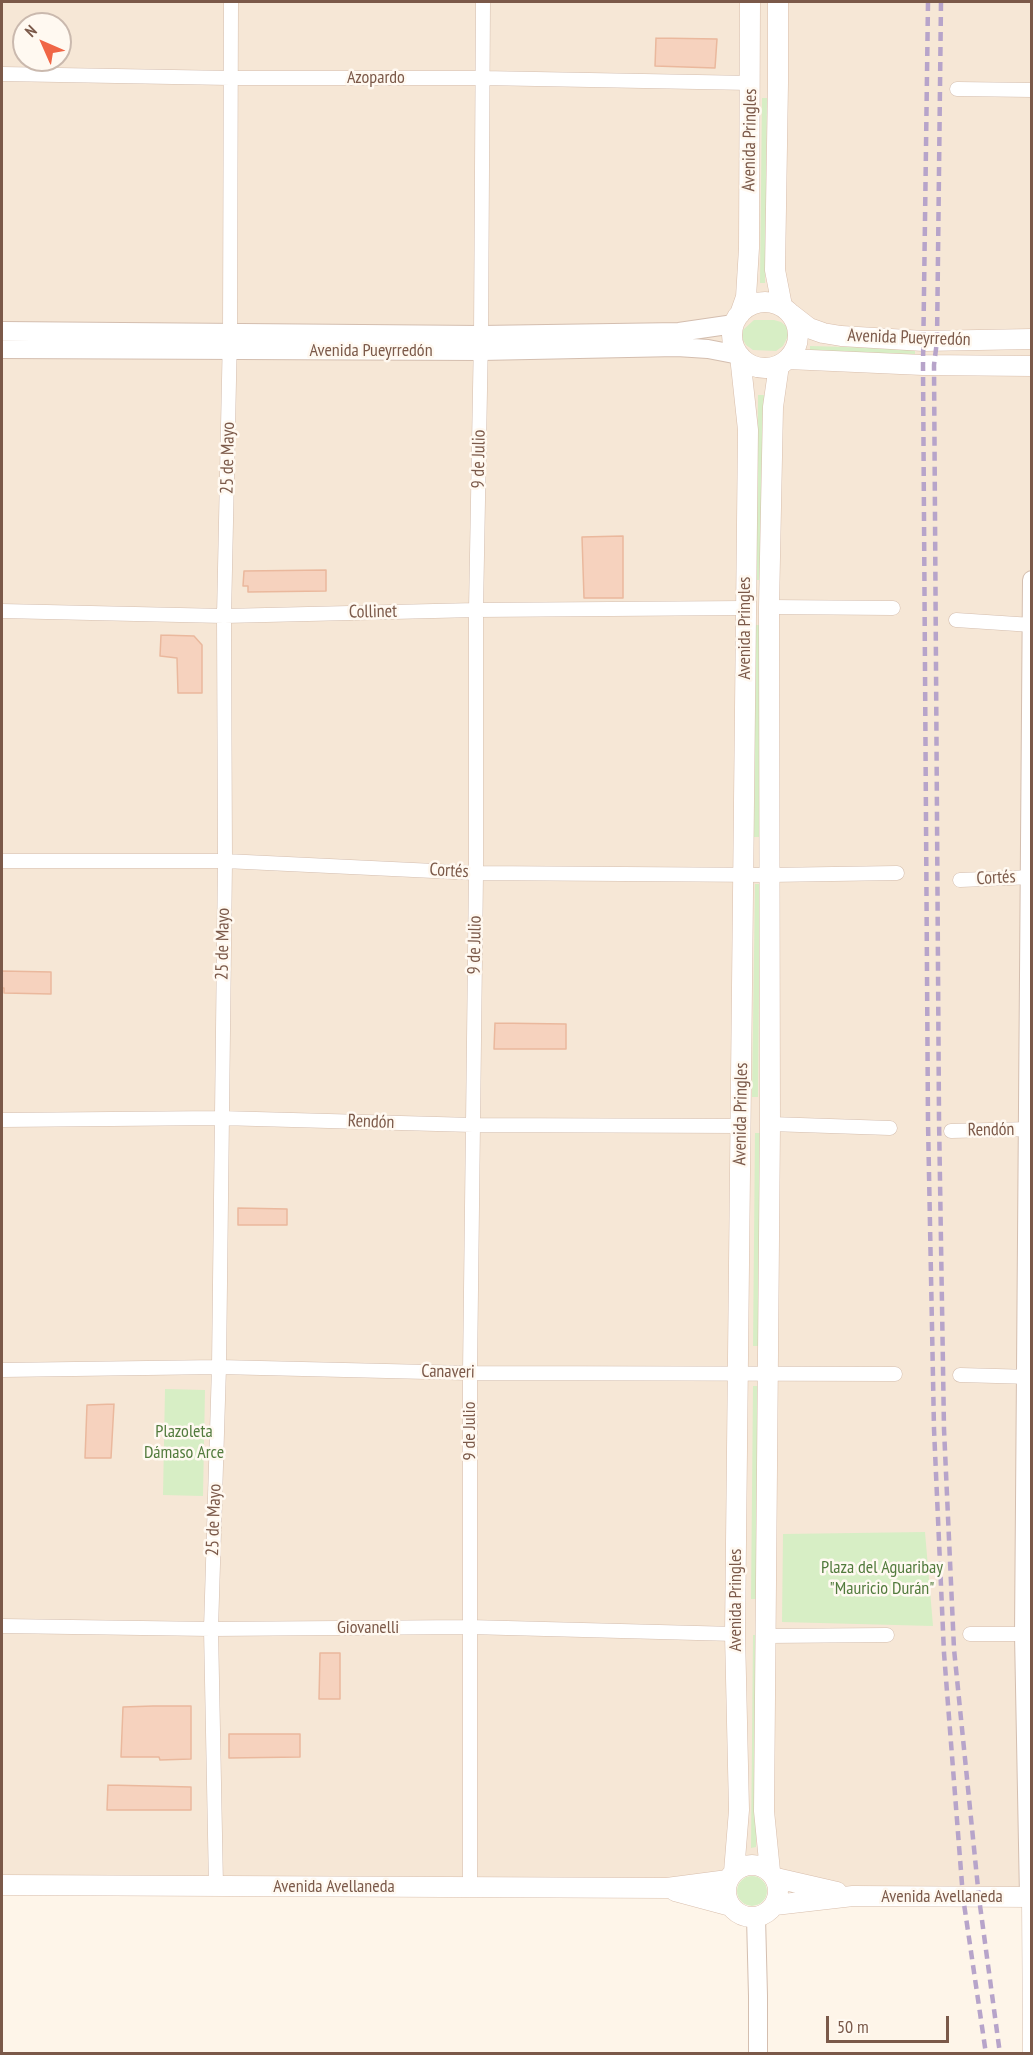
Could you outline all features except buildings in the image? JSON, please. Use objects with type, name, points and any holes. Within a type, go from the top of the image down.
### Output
[{"type":"main road","name":"Avenida Pringles","points":[[737,319],[746,297],[749,248],[750,2]]},
{"type":"main road","name":"Avenida Pringles","points":[[777,2],[775,270],[786,310]]},
{"type":"main road","points":[[771,303],[786,310],[796,323],[798,342],[794,351],[783,362],[769,368],[758,368],[739,356],[732,335],[737,319],[749,306],[771,303]]},
{"type":"main road","name":"Avenida Pueyrredón","points":[[786,310],[810,328],[842,336],[924,341],[1032,339]]},
{"type":"main road","name":"Avenida Pringles","points":[[731,1876],[739,1810],[735,1634],[748,430],[739,356]]},
{"type":"main road","name":"Avenida Pringles","points":[[773,1874],[764,1811],[769,1373],[769,607],[772,427],[783,362]]},
{"type":"main road","name":"Avenida Pueyrredón","points":[[783,362],[1032,366]]},
{"type":"main road","points":[[748,1864],[756,1864],[773,1874],[779,1887],[779,1896],[775,1905],[765,1914],[756,1917],[746,1917],[737,1913],[727,1898],[726,1889],[731,1876],[748,1864]]},
{"type":"main road","name":"Avenida Avellaneda","points":[[773,1874],[853,1896]]},
{"type":"main road","name":"Avenida Avellaneda","points":[[2,1885],[667,1888],[731,1876]]},
{"type":"main road","name":"Avenida Avellaneda","points":[[667,1888],[731,1906]]},
{"type":"main road","name":"Avenida Avellaneda","points":[[775,1905],[853,1896],[1030,1897]]},
{"type":"street","name":"25 de Mayo","points":[[216,1887],[211,1629],[219,1367],[220,1118],[225,861],[224,616],[230,342],[231,2]]},
{"type":"street","name":"9 de Julio","points":[[470,1888],[470,1372],[483,2]]},
{"type":"street","name":"Azopardo","points":[[2,74],[751,83]]},
{"type":"street","points":[[957,88],[1032,90]]},
{"type":"street","name":"Avenida Pueyrredón","points":[[481,343],[679,332],[737,319]]},
{"type":"street","name":"Avenida Pueyrredón","points":[[2,331],[230,342]]},
{"type":"street","name":"Avenida Pueyrredón","points":[[2,350],[230,342],[481,343],[678,347],[708,349],[739,356]]},
{"type":"street","points":[[1030,2054],[1028,1634],[1032,580]]},
{"type":"street","points":[[769,607],[893,608]]},
{"type":"street","name":"Collinet","points":[[2,610],[224,616],[476,610],[745,608]]},
{"type":"street","points":[[956,621],[1031,625]]},
{"type":"street","name":"Cortés","points":[[2,861],[225,861],[476,873],[769,875],[897,873]]},
{"type":"street","name":"Cortés","points":[[960,880],[1030,877]]},
{"type":"street","name":"Rendón","points":[[2,1120],[220,1118],[473,1125],[741,1126]]},
{"type":"street","points":[[770,1124],[890,1128]]},
{"type":"street","name":"Rendón","points":[[951,1131],[1030,1129]]},
{"type":"street","name":"Canaveri","points":[[2,1370],[219,1367],[470,1372],[895,1374]]},
{"type":"street","points":[[960,1375],[1029,1377]]},
{"type":"street","name":"Giovanelli","points":[[2,1626],[211,1629],[469,1627],[735,1634]]},
{"type":"street","points":[[970,1634],[1028,1634]]},
{"type":"street","points":[[766,1636],[887,1635]]},
{"type":"street","points":[[756,1917],[758,2054]]},
{"type":"shaded area","points":[[2,2],[1031,2],[1031,2053],[1029,1897],[853,1896],[755,1864],[740,1867],[728,1880],[2,1885]]},
{"type":"green space","points":[[762,98],[767,98],[765,283],[760,283]]},
{"type":"green space","points":[[754,320],[774,320],[787,327],[789,334],[783,346],[776,351],[753,350],[746,345],[742,338],[743,330]]},
{"type":"green space","points":[[810,346],[915,349],[915,354],[810,351]]},
{"type":"green space","points":[[758,395],[764,395],[762,580],[756,580]]},
{"type":"green space","points":[[756,625],[761,625],[759,837],[754,837]]},
{"type":"green space","points":[[755,884],[760,884],[758,1097],[752,1097]]},
{"type":"green space","points":[[755,1133],[760,1133],[758,1346],[753,1346]]},
{"type":"green space","points":[[753,1386],[758,1386],[756,1599],[751,1599]]},
{"type":"green space","name":"Plazoleta Dámaso Arce","points":[[165,1389],[205,1390],[203,1496],[163,1495]]},
{"type":"green space","name":"Plaza del Aguaribay \"Mauricio Durán\"","points":[[925,1532],[933,1626],[782,1622],[783,1534]]},
{"type":"green space","points":[[753,1635],[758,1635],[756,1847],[751,1848]]},
{"type":"green space","points":[[752,1876],[763,1880],[767,1891],[763,1902],[752,1906],[741,1902],[737,1891],[741,1880]]},
{"type":"railway","points":[[928,2],[923,365],[928,1122],[934,1429],[944,1653],[963,1897],[986,2054]]},
{"type":"railway","points":[[941,2],[937,341],[934,365],[939,1118],[944,1429],[954,1649],[979,1898],[1000,2054]]}]
